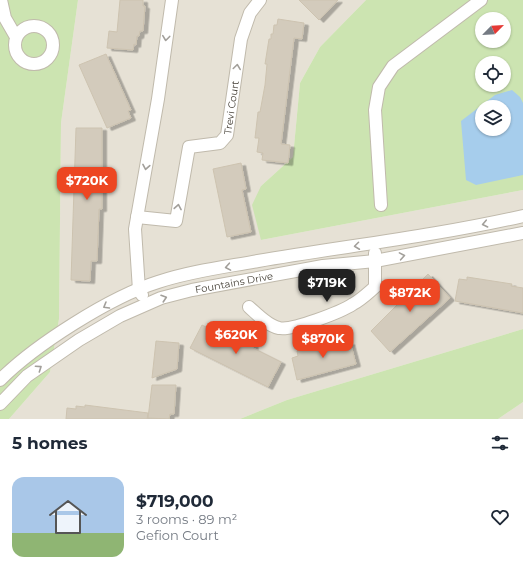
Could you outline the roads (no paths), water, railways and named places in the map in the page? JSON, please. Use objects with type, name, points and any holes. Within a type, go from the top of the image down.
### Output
[{"type":"street","points":[[1,0],[5,18],[16,37]]},
{"type":"street","points":[[146,305],[139,290],[135,229],[158,99],[172,0]]},
{"type":"street","name":"Trevi Court","points":[[137,217],[176,221],[189,147],[220,143],[227,135],[241,39],[250,12],[260,0]]},
{"type":"street","points":[[381,205],[376,110],[379,87],[394,66],[482,1]]},
{"type":"street","name":"Fountains Drive","points":[[2,374],[70,327],[118,299],[156,282],[187,274],[320,250],[375,244],[523,216]]},
{"type":"street","name":"Fountains Drive","points":[[0,404],[27,376],[79,340],[120,316],[161,298],[192,290],[323,266],[375,260],[523,233]]},
{"type":"street","points":[[249,307],[269,323],[278,328],[298,325],[353,305],[375,287],[375,244]]},
{"type":"street","points":[[2,374],[18,386]]},
{"type":"water","points":[[512,90],[520,97],[523,103],[523,175],[476,185],[466,180],[461,121],[475,110],[475,136],[511,136],[511,100],[488,100],[495,95],[511,92]]}]
